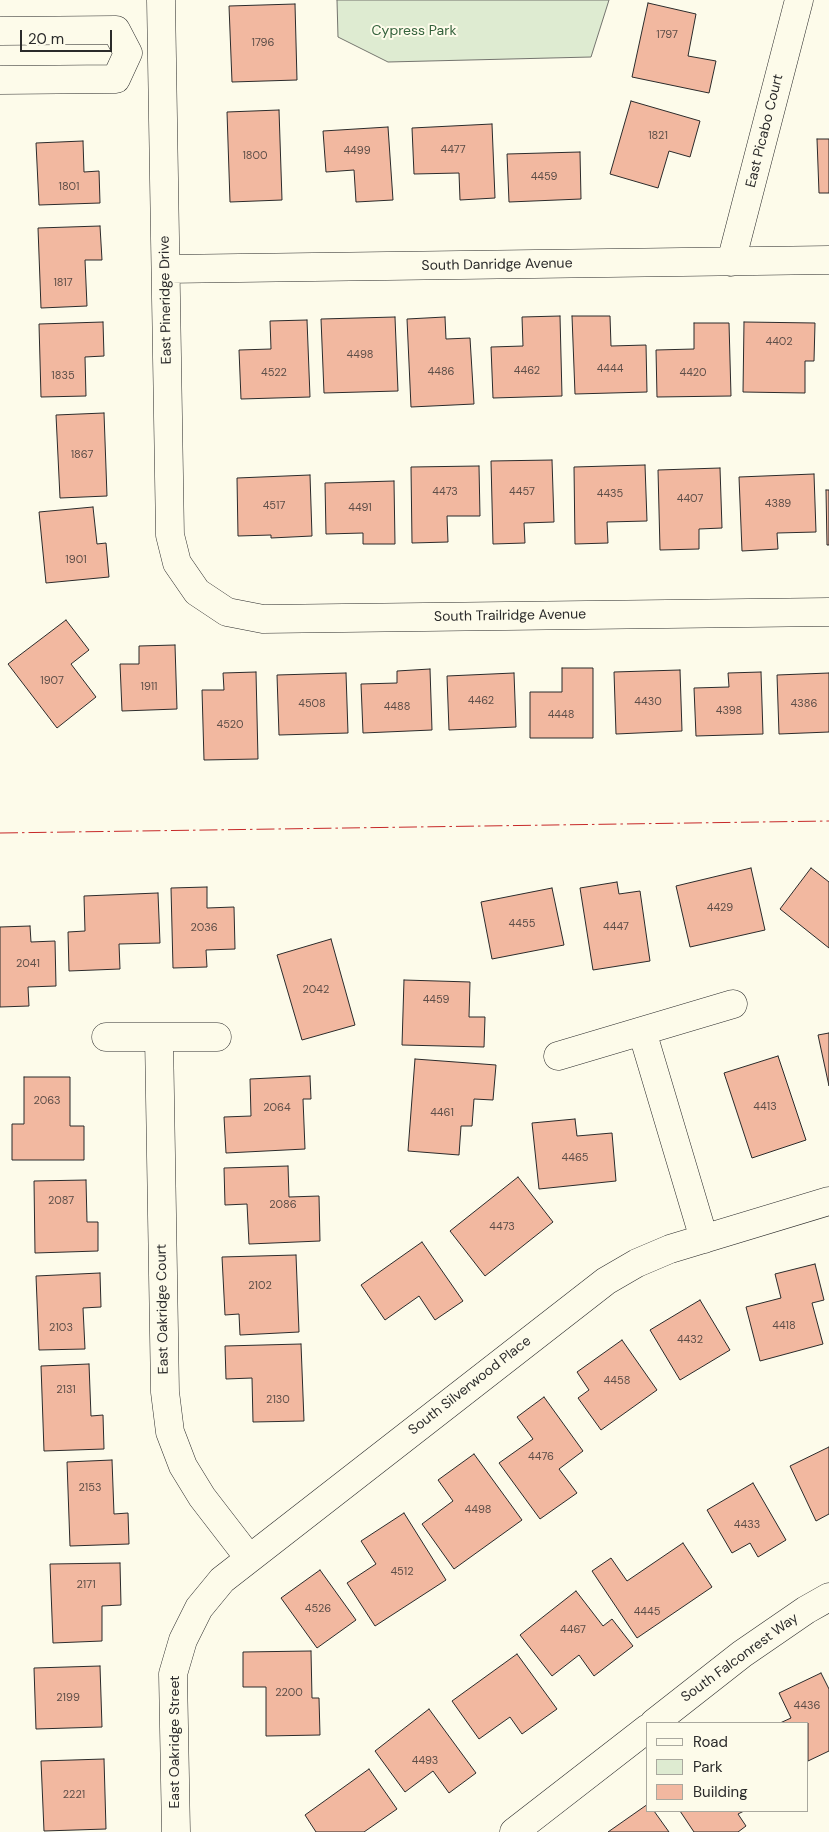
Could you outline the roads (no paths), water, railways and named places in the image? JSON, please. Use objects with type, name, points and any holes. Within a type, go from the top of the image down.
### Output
[{"type":"street","name":"East Pineridge Drive","points":[[161,0],[170,536],[177,563],[197,592]]},
{"type":"street","name":"East Picabo Court","points":[[731,262],[798,0]]},
{"type":"street","points":[[0,30],[116,30],[128,53]]},
{"type":"street","points":[[128,53],[162,52]]},
{"type":"street","points":[[0,80],[116,79],[128,53]]},
{"type":"street","name":"South Danridge Avenue","points":[[166,269],[829,260]]},
{"type":"street","name":"South Trailridge Avenue","points":[[197,592],[227,612],[263,619],[829,612]]},
{"type":"street","points":[[558,1056],[733,1004]]},
{"type":"street","points":[[642,1031],[704,1239]]},
{"type":"street","points":[[106,1037],[217,1037]]},
{"type":"street","name":"East Oakridge Court","points":[[158,1037],[165,1392],[170,1432],[183,1466],[202,1497],[249,1558]]},
{"type":"street","name":"South Silverwood Place","points":[[249,1558],[606,1281],[637,1263],[670,1249],[829,1201]]},
{"type":"street","name":"East Oakridge Street","points":[[176,1832],[173,1674],[183,1640],[199,1608],[222,1580],[249,1558]]},
{"type":"street","name":"South Falconrest Way","points":[[655,1722],[742,1654],[806,1610],[829,1597]]},
{"type":"street","points":[[514,1832],[646,1730]]},
{"type":"park label","name":"Cypress Park","points":[[414,31]]}]
